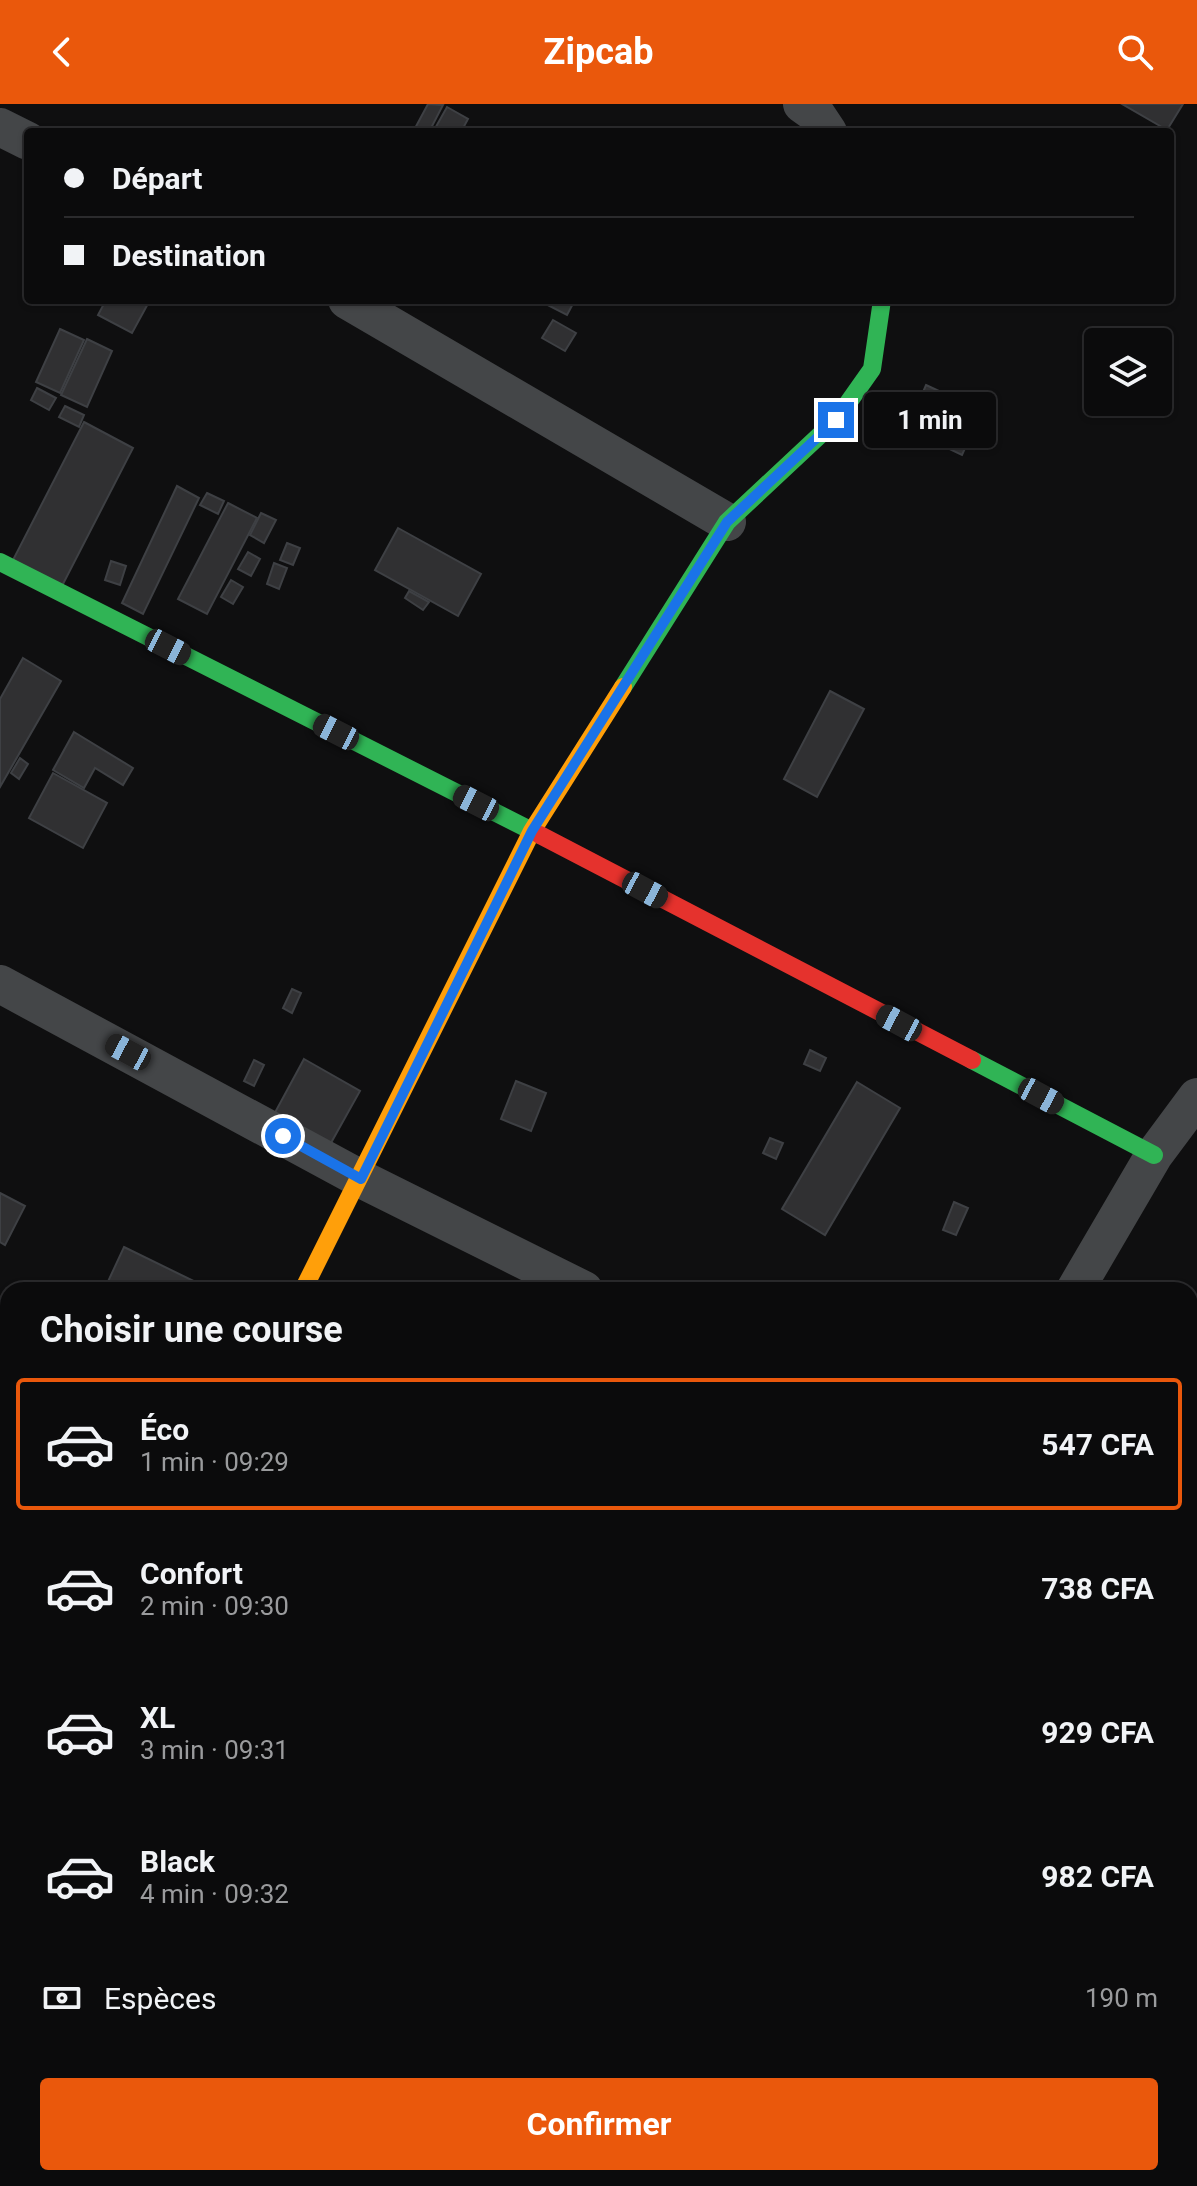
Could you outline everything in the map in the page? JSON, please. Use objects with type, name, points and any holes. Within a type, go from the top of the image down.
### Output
[{"type":"street","points":[[802,104],[816,114],[825,128]]},
{"type":"street","points":[[0,127],[24,139]]},
{"type":"street","points":[[354,304],[727,522]]},
{"type":"street","points":[[307,1282],[532,831],[727,522],[836,420],[872,369],[881,304]]},
{"type":"street","points":[[0,562],[532,831],[1154,1155]]},
{"type":"street","points":[[0,984],[361,1179],[568,1282]]},
{"type":"street","points":[[1080,1282],[1154,1155],[1197,1097]]},
{"type":"building","points":[[428,104],[443,105],[431,128],[415,128]]},
{"type":"building","points":[[1122,104],[1183,104],[1168,128]]},
{"type":"building","points":[[447,107],[468,119],[463,128],[435,128]]},
{"type":"building","points":[[104,304],[148,304],[132,333],[98,315]]},
{"type":"building","points":[[546,304],[573,304],[567,315]]},
{"type":"building","points":[[553,320],[576,333],[565,351],[542,338]]},
{"type":"building","points":[[60,329],[84,340],[60,393],[36,382]]},
{"type":"building","points":[[87,339],[112,351],[87,407],[61,395]]},
{"type":"building","points":[[926,385],[982,411],[962,455],[907,429]]},
{"type":"building","points":[[37,388],[56,398],[49,410],[31,400]]},
{"type":"building","points":[[65,406],[84,415],[79,427],[59,417]]},
{"type":"building","points":[[84,422],[133,448],[62,586],[13,560]]},
{"type":"building","points":[[177,486],[199,498],[143,614],[122,603]]},
{"type":"building","points":[[207,493],[224,501],[218,514],[200,505]]},
{"type":"building","points":[[228,503],[257,518],[207,614],[178,599]]},
{"type":"building","points":[[261,513],[276,520],[264,543],[250,535]]},
{"type":"building","points":[[398,528],[481,574],[458,616],[375,570]]},
{"type":"building","points":[[287,543],[300,548],[293,565],[280,560]]},
{"type":"building","points":[[248,552],[260,559],[251,576],[238,569]]},
{"type":"building","points":[[111,561],[126,566],[120,585],[105,580]]},
{"type":"building","points":[[274,563],[287,568],[279,589],[267,584]]},
{"type":"building","points":[[231,580],[243,587],[233,604],[221,597]]},
{"type":"building","points":[[409,591],[429,602],[423,610],[405,598]]},
{"type":"building","points":[[23,658],[61,681],[0,787],[0,699]]},
{"type":"building","points":[[830,691],[864,709],[817,797],[784,779]]},
{"type":"building","points":[[74,732],[133,768],[123,785],[95,768],[84,788],[53,770]]},
{"type":"building","points":[[20,758],[28,764],[19,779],[11,773]]},
{"type":"building","points":[[53,773],[107,803],[83,848],[29,818]]},
{"type":"building","points":[[292,989],[301,993],[292,1013],[283,1008]]},
{"type":"building","points":[[810,1050],[826,1058],[820,1071],[804,1064]]},
{"type":"building","points":[[304,1059],[360,1091],[327,1150],[272,1118]]},
{"type":"building","points":[[254,1060],[264,1065],[254,1086],[244,1081]]},
{"type":"building","points":[[516,1081],[546,1093],[531,1131],[501,1119]]},
{"type":"building","points":[[857,1082],[900,1108],[825,1235],[782,1209]]},
{"type":"building","points":[[770,1138],[783,1143],[776,1159],[763,1153]]},
{"type":"building","points":[[0,1193],[25,1206],[5,1245],[0,1242]]},
{"type":"building","points":[[954,1202],[968,1208],[956,1235],[943,1230]]},
{"type":"building","points":[[124,1247],[196,1282],[108,1282]]},
{"type":"traffic: fast","points":[[623,687],[727,522],[836,420],[872,369],[881,304]]},
{"type":"traffic: fast","points":[[0,562],[540,835]]},
{"type":"traffic: fast","points":[[972,1060],[1154,1155]]},
{"type":"traffic: slow","points":[[307,1282],[532,831],[623,687]]},
{"type":"traffic: jam","points":[[540,835],[972,1060]]},
{"type":"route","points":[[283,1136],[361,1179],[532,831],[727,522],[836,420]]}]
